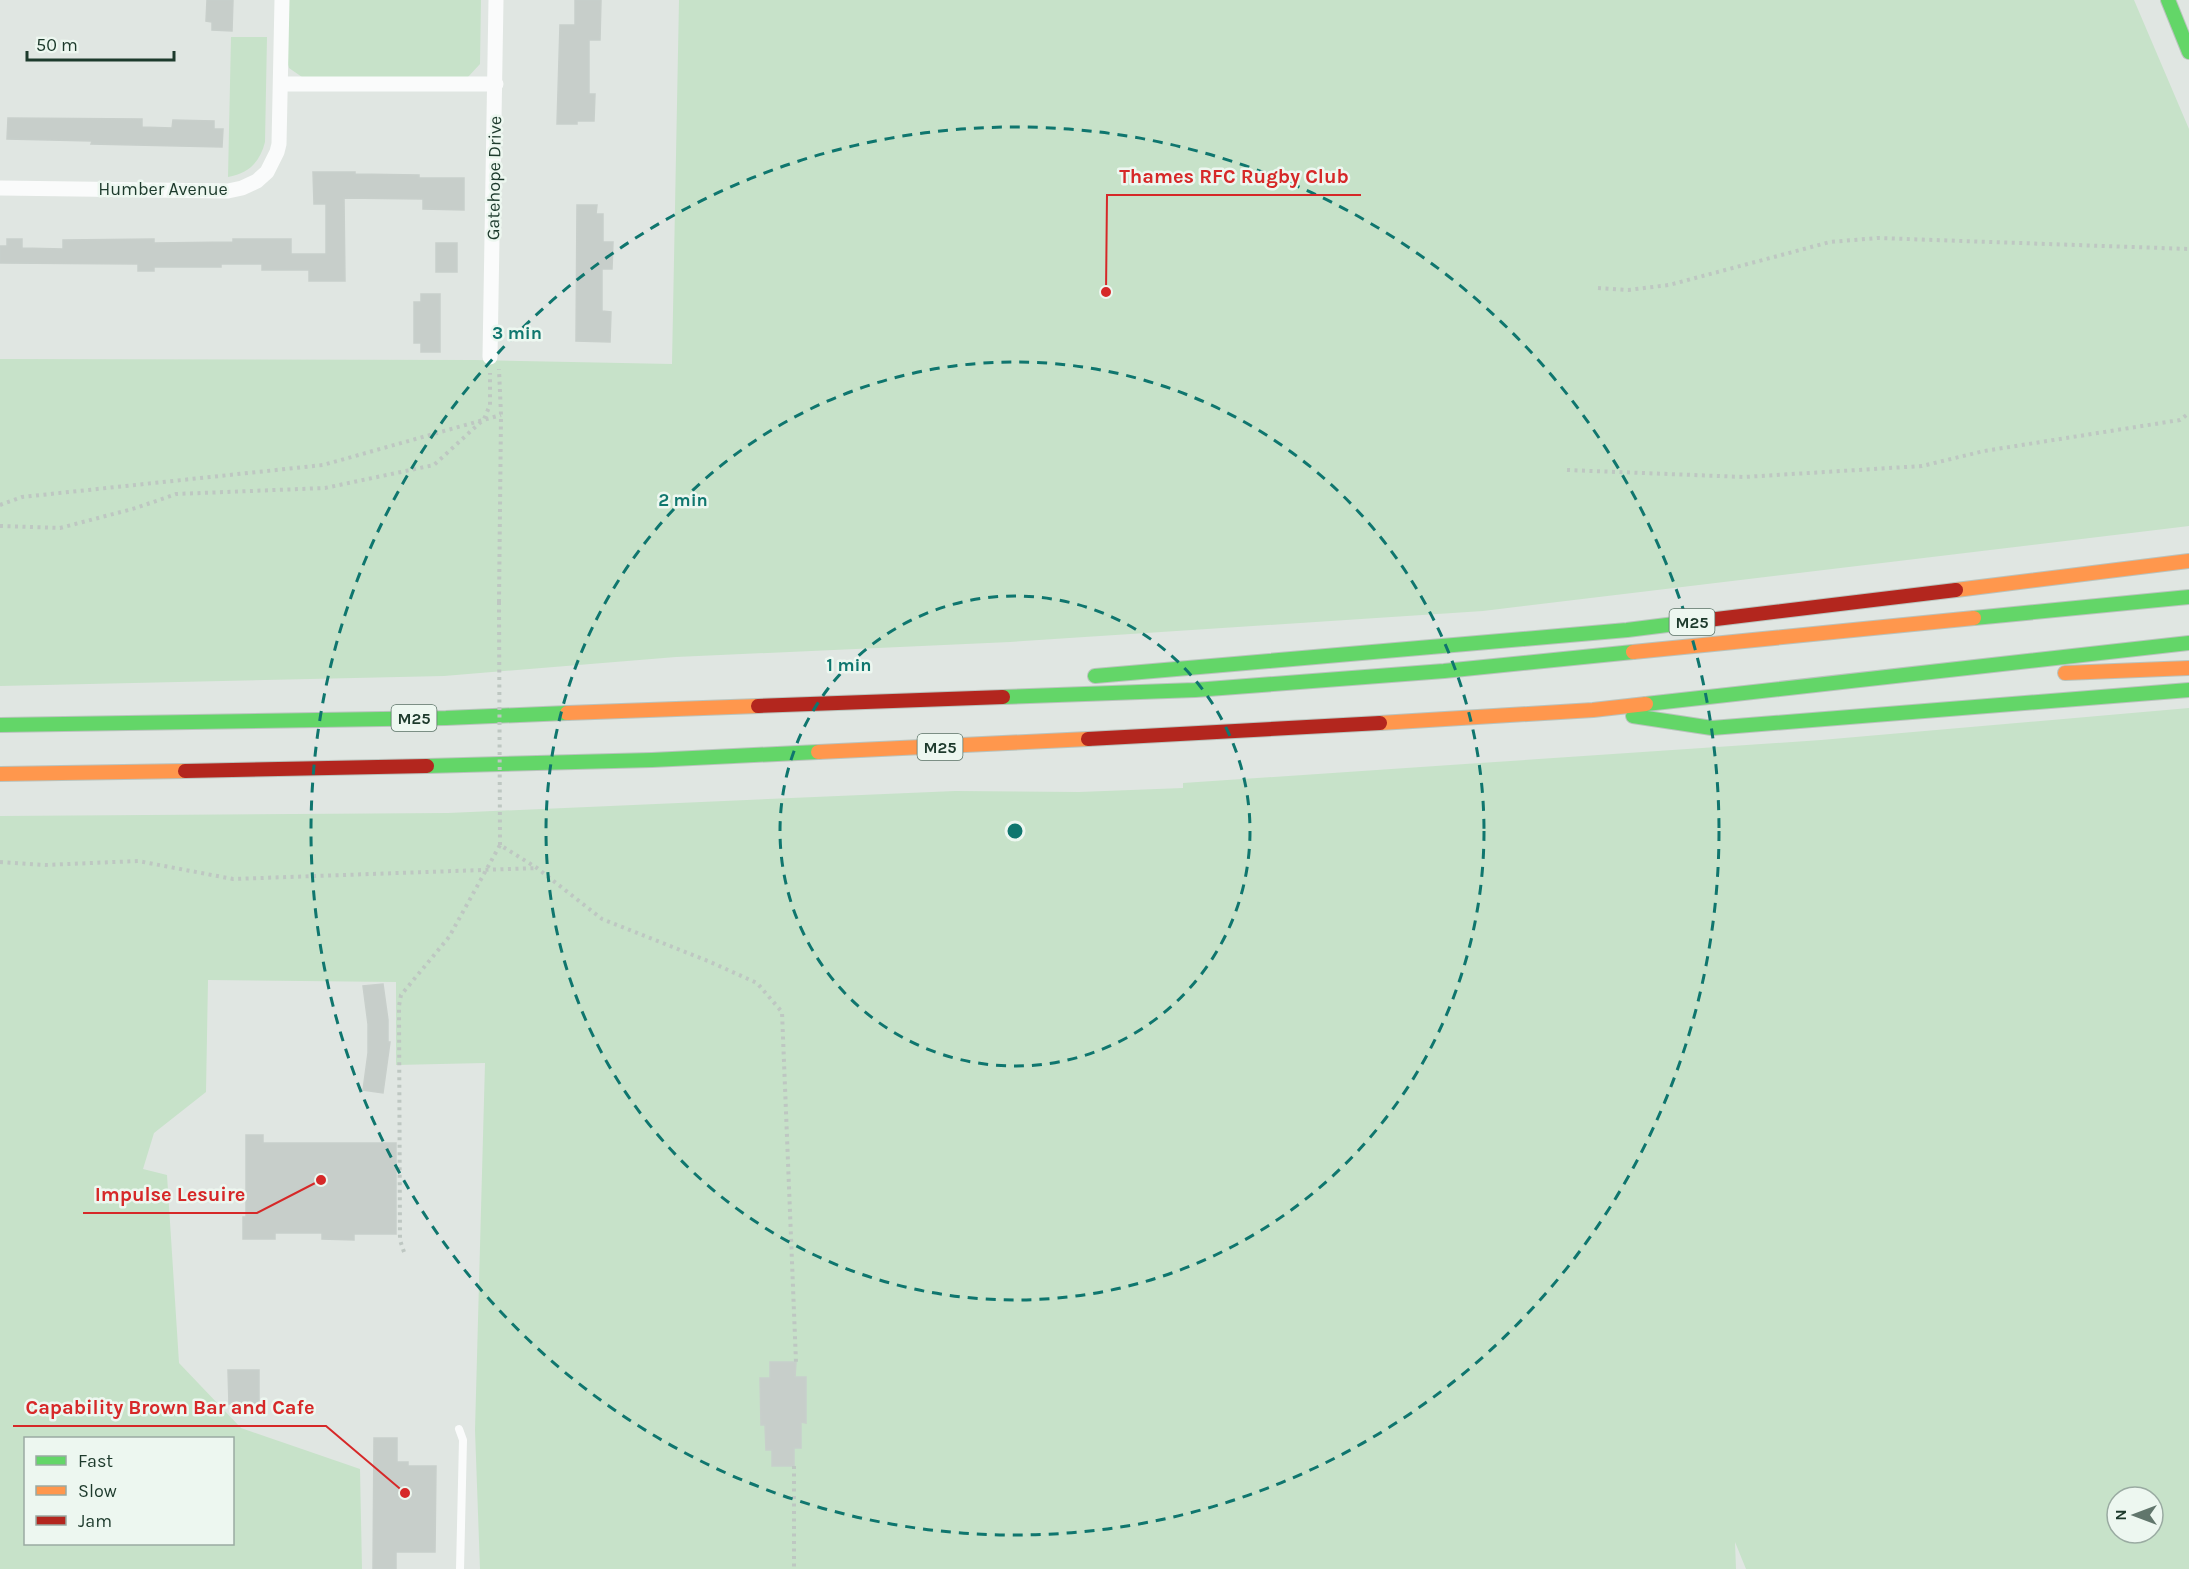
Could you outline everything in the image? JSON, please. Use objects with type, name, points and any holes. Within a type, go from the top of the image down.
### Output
[{"type":"main road","points":[[2168,0],[2189,52]]},
{"type":"main road","name":"M25","points":[[1087,677],[1627,630],[2189,561]]},
{"type":"main road","name":"M25","points":[[2109,605],[2189,587]]},
{"type":"main road","name":"M25","points":[[0,725],[446,718],[1195,690],[1444,671],[2189,597]]},
{"type":"main road","name":"M25","points":[[0,774],[447,766],[831,753],[1199,734],[1593,710],[2189,643]]},
{"type":"main road","points":[[2053,674],[2189,668]]},
{"type":"main road","name":"M25","points":[[1878,679],[2030,675]]},
{"type":"main road","name":"M25","points":[[827,704],[1040,682]]},
{"type":"main road","name":"M25","points":[[1593,710],[1712,728],[2189,690]]},
{"type":"street","name":"Humber Avenue","points":[[0,188],[228,191],[242,188],[256,181],[267,172],[279,144],[282,0]]},
{"type":"street","name":"Gatehope Drive","points":[[495,360],[496,0]]},
{"type":"street","points":[[281,84],[496,84]]},
{"type":"lane","points":[[459,1429],[463,1440],[460,1569]]},
{"type":"path","points":[[1598,288],[1628,290],[1669,285],[1830,242],[1878,238],[2189,249]]},
{"type":"path","points":[[404,1252],[400,1240],[401,995],[449,937],[500,845],[501,415],[495,360]]},
{"type":"path","points":[[0,526],[60,528],[136,508],[176,494],[325,488],[434,465],[484,419],[490,405],[495,360]]},
{"type":"path","points":[[1567,470],[1744,477],[1922,466],[1984,451],[2180,420],[2189,413]]},
{"type":"path","points":[[0,505],[22,497],[323,465],[501,415]]},
{"type":"path","points":[[500,845],[537,868],[602,919],[757,983],[782,1012],[796,1362]]},
{"type":"path","points":[[0,862],[45,866],[138,861],[233,879],[537,868]]},
{"type":"path","points":[[794,1466],[794,1569]]},
{"type":"green space","points":[[288,0],[481,0],[480,64],[468,77],[302,77],[289,68],[287,61]]},
{"type":"green space","points":[[679,0],[2134,0],[2189,129],[2189,526],[1483,611],[1010,642],[676,657],[444,676],[0,686],[0,359],[474,360],[672,364]]},
{"type":"green space","points":[[231,37],[267,37],[265,142],[257,161],[252,166],[242,173],[228,177]]},
{"type":"green space","points":[[2189,708],[2189,1569],[1746,1569],[1735,1542],[1736,1569],[480,1569],[475,1430],[485,1063],[396,1065],[396,982],[208,980],[206,1092],[154,1133],[143,1169],[167,1175],[179,1363],[241,1428],[360,1469],[362,1569],[0,1569],[0,816],[448,813],[955,791],[1079,792],[1183,788],[1183,783],[1821,740]]},
{"type":"building","points":[[207,0],[233,0],[232,31],[212,30],[212,22],[206,21]]},
{"type":"building","points":[[575,0],[601,0],[600,40],[589,40],[589,94],[595,94],[594,121],[557,124],[560,25],[575,25]]},
{"type":"building","points":[[8,118],[142,119],[142,127],[172,128],[173,120],[214,121],[214,129],[223,129],[222,147],[91,144],[92,141],[7,139]]},
{"type":"building","points":[[313,172],[464,178],[464,210],[423,209],[423,199],[344,198],[345,281],[309,281],[309,270],[262,270],[262,264],[221,264],[221,267],[154,267],[154,271],[138,271],[138,264],[0,263],[0,246],[7,246],[7,239],[22,239],[22,248],[63,249],[63,240],[154,239],[154,243],[291,239],[291,254],[326,254],[326,204],[314,204]]},
{"type":"building","points":[[577,205],[597,205],[596,214],[603,214],[603,242],[613,242],[612,269],[602,269],[602,311],[611,312],[610,342],[576,341]]},
{"type":"building","points":[[436,243],[457,243],[457,272],[436,272]]},
{"type":"building","points":[[421,294],[440,294],[440,352],[421,352],[421,343],[414,343],[414,302],[421,302]]},
{"type":"building","points":[[383,984],[388,1020],[388,1042],[390,1042],[383,1093],[363,1090],[368,1053],[368,1024],[363,986]]},
{"type":"building","points":[[246,1135],[263,1135],[263,1143],[396,1143],[396,1234],[354,1234],[354,1240],[322,1239],[322,1233],[275,1233],[275,1239],[243,1239],[243,1217],[246,1217]]},
{"type":"building","points":[[770,1362],[796,1362],[795,1377],[806,1377],[806,1423],[801,1422],[801,1448],[794,1448],[794,1466],[772,1466],[772,1450],[766,1450],[765,1425],[761,1425],[760,1378],[770,1378]]},
{"type":"building","points":[[228,1370],[259,1370],[259,1404],[229,1404]]},
{"type":"building","points":[[374,1438],[397,1438],[397,1462],[408,1462],[408,1466],[436,1466],[435,1552],[396,1552],[396,1569],[373,1569]]},
{"type":"traffic: fast","points":[[2168,0],[2189,52]]},
{"type":"traffic: fast","points":[[1974,618],[2189,597]]},
{"type":"traffic: fast","points":[[1095,676],[1627,630],[1683,623]]},
{"type":"traffic: fast","points":[[1646,704],[2189,643]]},
{"type":"traffic: fast","points":[[1003,697],[1195,690],[1444,671],[1633,652]]},
{"type":"traffic: fast","points":[[1633,716],[1712,728],[2189,690]]},
{"type":"traffic: fast","points":[[0,725],[446,718],[567,713]]},
{"type":"traffic: fast","points":[[427,766],[652,760],[818,752]]},
{"type":"traffic: slow","points":[[1956,590],[2189,561]]},
{"type":"traffic: slow","points":[[1633,652],[1974,618]]},
{"type":"traffic: slow","points":[[2065,673],[2189,668]]},
{"type":"traffic: slow","points":[[1380,723],[1593,710],[1646,704]]},
{"type":"traffic: slow","points":[[567,713],[758,706]]},
{"type":"traffic: slow","points":[[818,752],[1088,739]]},
{"type":"traffic: slow","points":[[0,774],[185,771]]},
{"type":"traffic: jam","points":[[1683,623],[1956,590]]},
{"type":"traffic: jam","points":[[758,706],[1003,697]]},
{"type":"traffic: jam","points":[[1088,739],[1380,723]]},
{"type":"traffic: jam","points":[[185,771],[427,766]]},
{"type":"place","name":"Thames RFC Rugby Club","points":[[1106,292]]},
{"type":"place","name":"Impulse Lesuire","points":[[321,1180]]},
{"type":"place","name":"Capability Brown Bar and Cafe","points":[[405,1493]]}]
